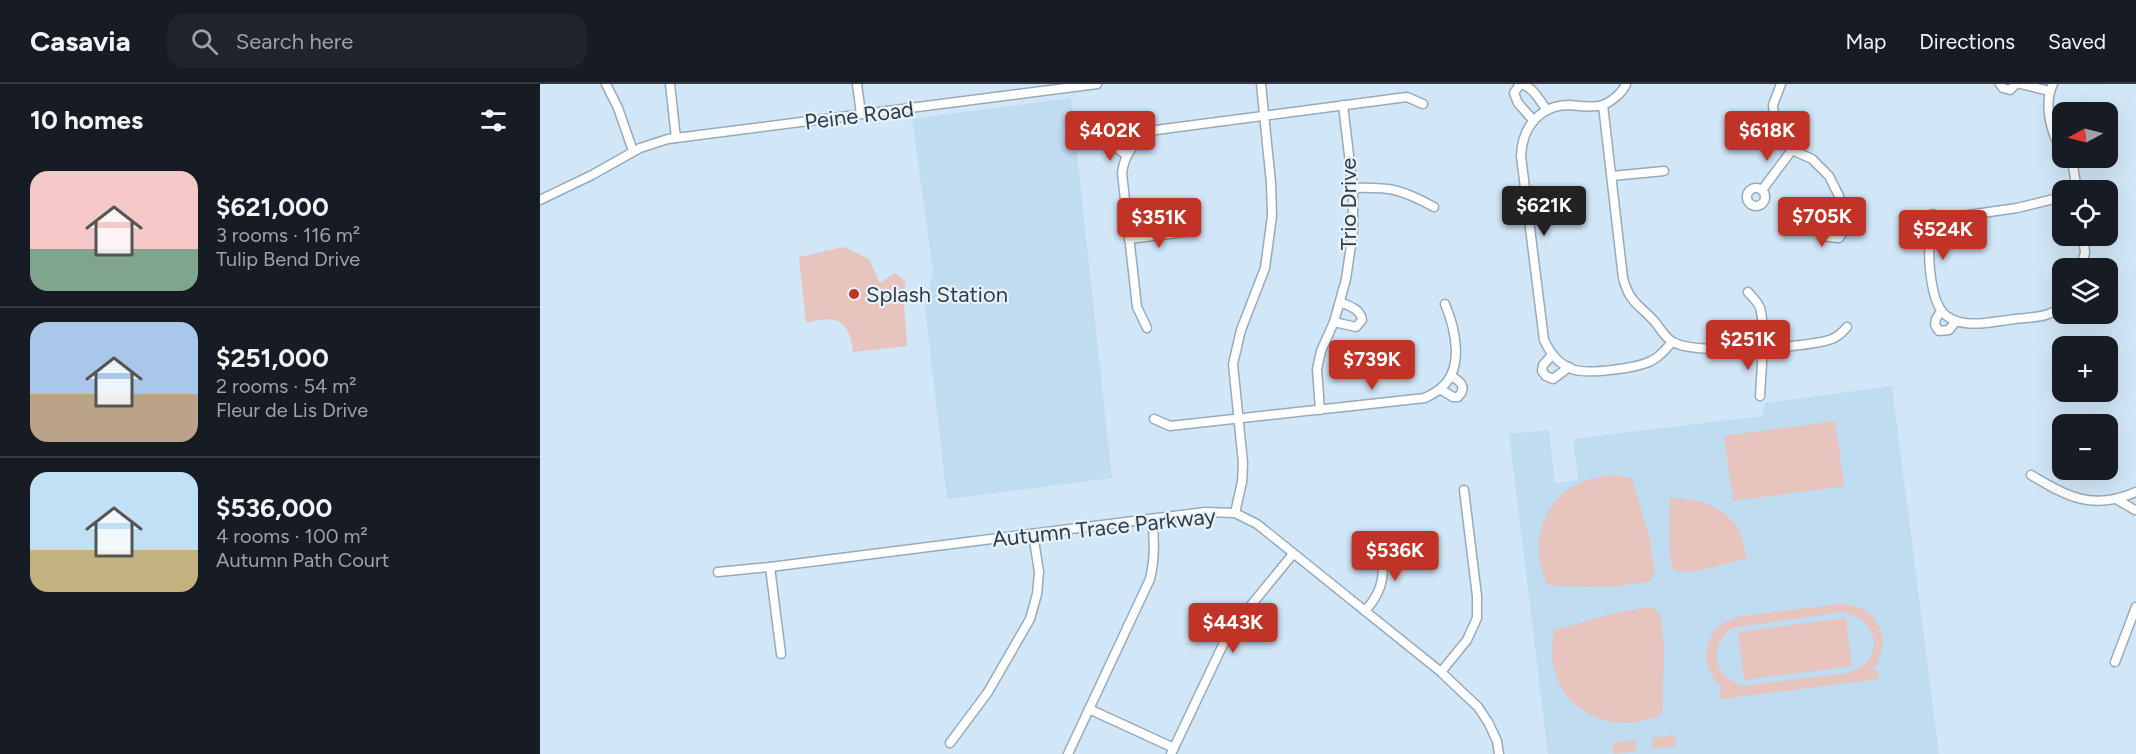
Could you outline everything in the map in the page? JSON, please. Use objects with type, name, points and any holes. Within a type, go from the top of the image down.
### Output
[{"type":"street","points":[[606,84],[618,108],[633,151]]},
{"type":"street","points":[[670,84],[676,138]]},
{"type":"street","points":[[857,84],[861,114]]},
{"type":"street","name":"Peine Road","points":[[540,200],[585,179],[633,151],[657,141],[1065,86],[1097,84]]},
{"type":"street","points":[[1235,513],[1242,482],[1243,463],[1233,364],[1241,330],[1264,268],[1271,228],[1271,183],[1261,84]]},
{"type":"street","points":[[1533,120],[1525,112],[1514,93],[1520,84],[1528,87],[1546,110]]},
{"type":"street","points":[[1626,84],[1623,91],[1603,105],[1556,106],[1546,110],[1533,120],[1522,144],[1521,156],[1541,324],[1544,340],[1552,355],[1574,370],[1587,371],[1638,365],[1652,361],[1672,342]]},
{"type":"street","points":[[1781,84],[1773,105],[1775,125],[1792,150],[1812,159],[1829,176],[1839,196],[1841,209],[1839,223]]},
{"type":"street","points":[[2000,84],[2003,88],[2010,90],[2016,84]]},
{"type":"street","points":[[2021,84],[2051,88],[2052,131]]},
{"type":"street","points":[[1147,328],[1137,308],[1122,173],[1123,160],[1137,141],[1156,130],[1343,105],[1407,97],[1423,104]]},
{"type":"street","name":"Trio Drive","points":[[1320,410],[1317,369],[1321,351],[1340,302],[1353,232],[1353,188],[1343,105]]},
{"type":"street","points":[[1603,105],[1623,278],[1627,292],[1635,304],[1672,342],[1689,348],[1778,348],[1830,340],[1847,327]]},
{"type":"street","points":[[1127,155],[1116,146],[1114,140],[1116,135],[1120,132],[1126,133],[1137,141]]},
{"type":"street","points":[[1762,190],[1792,150]]},
{"type":"street","points":[[1612,176],[1664,171]]},
{"type":"street","points":[[1353,188],[1385,187],[1409,193],[1434,207]]},
{"type":"street","points":[[2052,199],[2017,208],[1954,217],[1945,221],[1932,236],[1929,248],[1934,294],[1941,310],[1956,321],[1969,324],[2052,312]]},
{"type":"street","points":[[1932,236],[1925,229],[1924,221],[1927,216],[1933,214],[1945,221]]},
{"type":"street","points":[[1129,239],[1185,232]]},
{"type":"street","points":[[1748,292],[1759,306],[1762,348],[1760,396]]},
{"type":"street","points":[[1334,322],[1356,327],[1362,320],[1362,315],[1354,308],[1340,302]]},
{"type":"street","points":[[1154,419],[1170,426],[1425,398],[1440,389],[1451,376],[1456,356],[1453,322],[1445,304]]},
{"type":"street","points":[[1941,310],[1935,325],[1939,331],[1949,330],[1956,321]]},
{"type":"street","points":[[1552,355],[1543,365],[1542,371],[1546,376],[1553,379],[1569,367]]},
{"type":"street","points":[[1440,389],[1453,397],[1458,397],[1463,388],[1462,383],[1451,376]]},
{"type":"street","points":[[2031,475],[2067,496],[2079,500],[2116,499],[2136,492]]},
{"type":"street","points":[[1441,672],[1467,640],[1477,618],[1477,597],[1464,490]]},
{"type":"street","points":[[2116,499],[2136,508],[2136,516]]},
{"type":"street","name":"Autumn Trace Parkway","points":[[718,572],[1205,512],[1235,513],[1257,524],[1441,672],[1478,707],[1497,741],[1499,754]]},
{"type":"street","points":[[1068,754],[1150,579],[1156,546],[1152,520]]},
{"type":"street","points":[[950,743],[988,692],[1030,619],[1037,594],[1039,572],[1033,534]]},
{"type":"street","points":[[1365,611],[1376,598],[1384,571],[1380,539]]},
{"type":"street","points":[[1089,709],[1172,751],[1229,632],[1293,554]]},
{"type":"street","points":[[770,567],[781,654]]},
{"type":"street","points":[[2115,662],[2136,607]]},
{"type":"shaded area","points":[[1071,98],[1112,478],[947,499],[925,307],[933,271],[912,119]]},
{"type":"shaded area","name":"Splash Station","points":[[844,247],[869,259],[880,283],[895,273],[905,281],[907,346],[853,352],[849,333],[840,322],[826,319],[806,323],[799,257]]},
{"type":"shaded area","points":[[1892,386],[1939,754],[1548,754],[1509,434],[1549,430],[1555,483],[1578,480],[1573,439],[1762,416],[1765,403]]},
{"type":"shaded area","points":[[1835,421],[1844,486],[1733,501],[1724,436]]},
{"type":"shaded area","points":[[1610,475],[1632,478],[1650,540],[1655,574],[1648,582],[1611,587],[1549,586],[1543,574],[1539,547],[1540,533],[1551,507],[1560,496],[1576,485]]},
{"type":"shaded area","points":[[1670,498],[1700,502],[1726,515],[1742,537],[1747,558],[1706,569],[1679,573],[1672,568],[1669,541]]},
{"type":"shaded area","points":[[1841,604],[1865,611],[1879,626],[1882,636],[1882,647],[1873,670],[1878,670],[1879,679],[1721,699],[1720,690],[1724,688],[1712,676],[1706,652],[1711,636],[1718,627],[1741,616]],"holes":[[[1842,612],[1855,616],[1871,631],[1874,641],[1873,650],[1869,659],[1848,673],[1741,686],[1724,675],[1719,667],[1717,660],[1719,643],[1732,628]]]},
{"type":"shaded area","points":[[1651,607],[1660,614],[1664,649],[1662,714],[1628,723],[1610,721],[1579,708],[1567,696],[1558,681],[1552,659],[1554,630],[1619,612]]},
{"type":"shaded area","points":[[1846,618],[1852,666],[1744,680],[1738,632]]},
{"type":"shaded area","points":[[1675,735],[1676,746],[1653,749],[1652,738]]},
{"type":"shaded area","points":[[1635,740],[1637,751],[1614,754],[1612,743]]},
{"type":"place","name":"Splash Station","points":[[854,294]]}]
